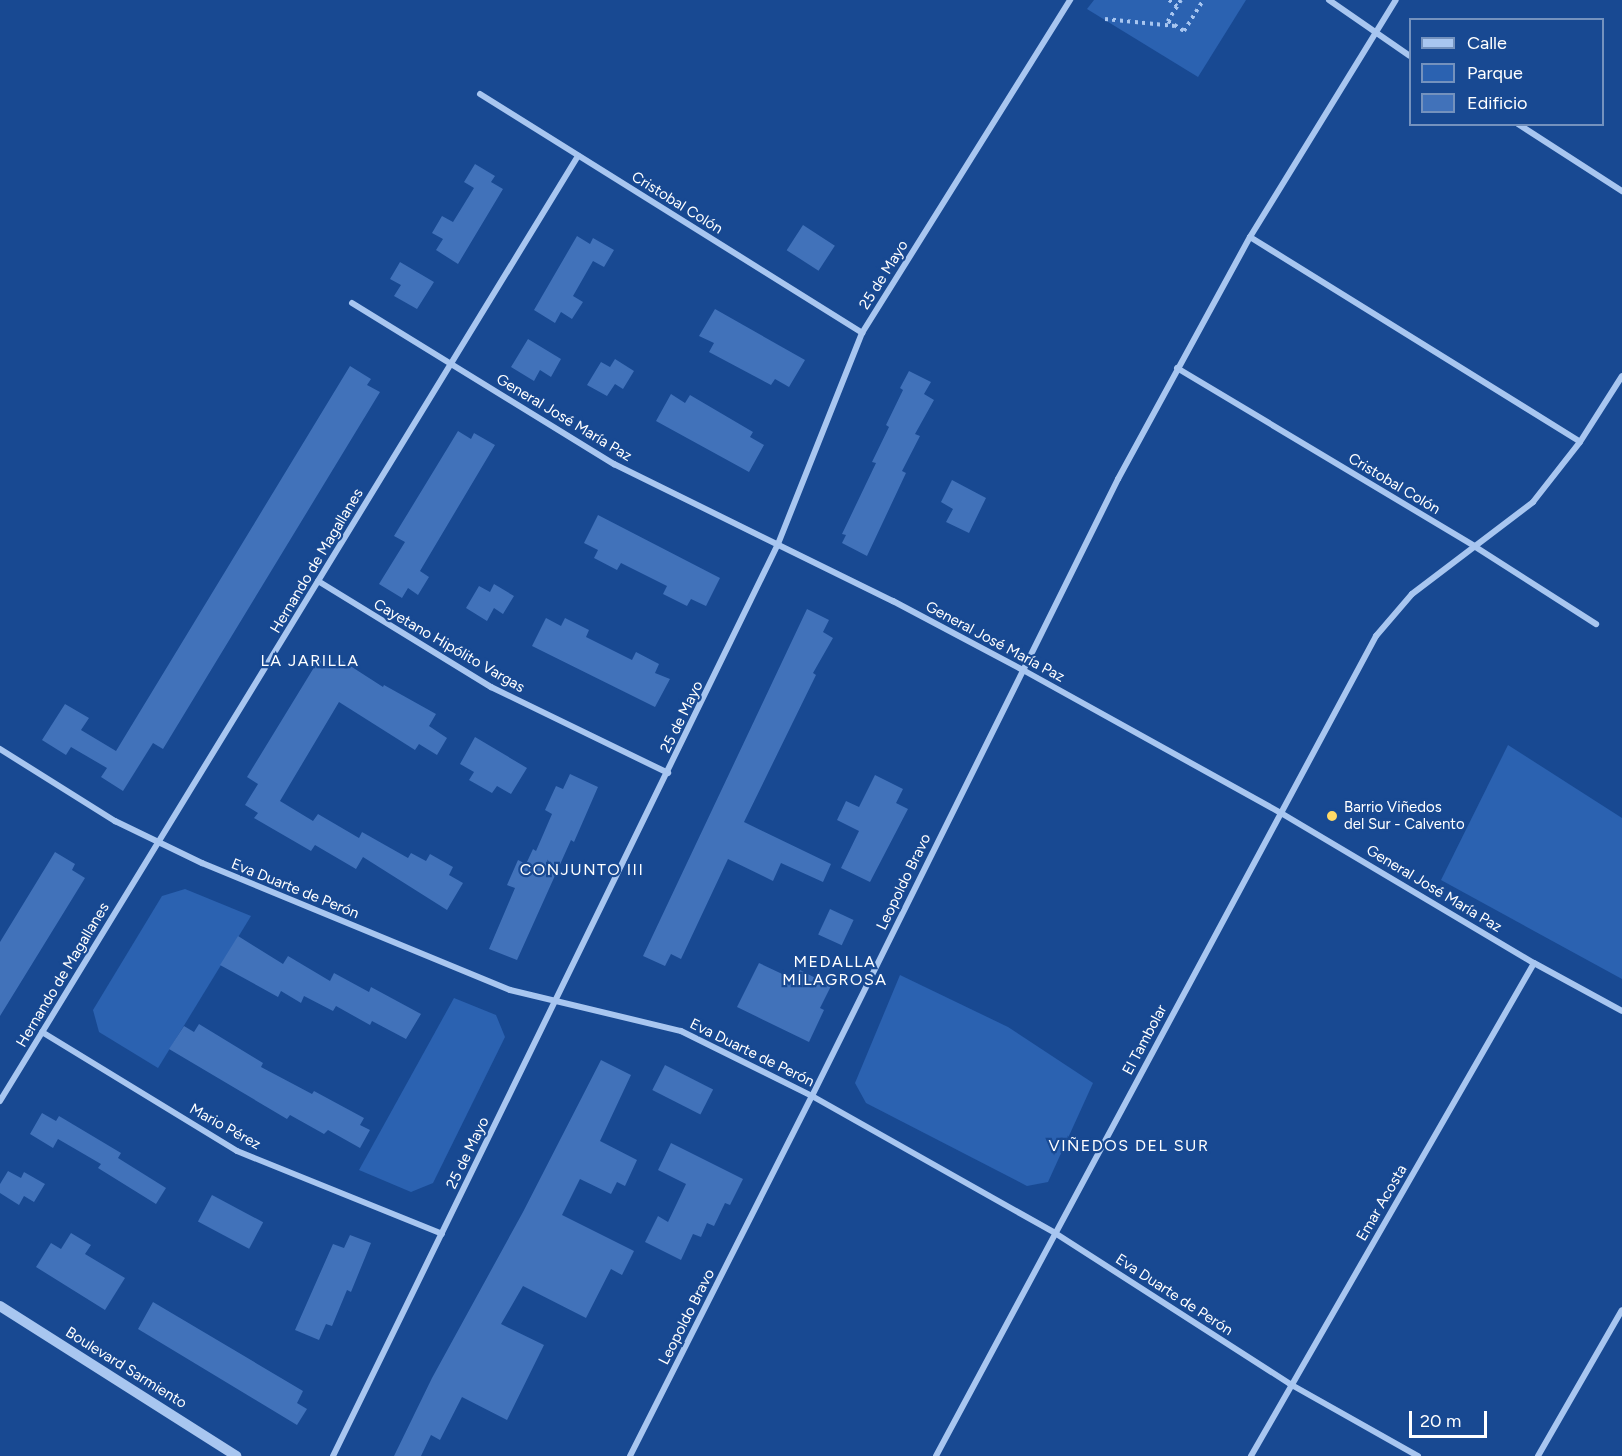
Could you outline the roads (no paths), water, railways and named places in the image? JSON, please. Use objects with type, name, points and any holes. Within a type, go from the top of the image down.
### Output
[{"type":"street","name":"25 de Mayo","points":[[333,1456],[778,544],[862,333],[1070,0]]},
{"type":"street","points":[[1329,0],[1409,55]]},
{"type":"street","name":"Leopoldo Bravo","points":[[630,1456],[1118,479],[1250,237],[1396,0]]},
{"type":"street","name":"Cristobal Colón","points":[[480,94],[862,333]]},
{"type":"street","points":[[1521,126],[1622,191]]},
{"type":"street","name":"Hernando de Magallanes","points":[[0,1101],[578,156]]},
{"type":"street","points":[[1250,237],[1580,442]]},
{"type":"street","name":"General José María Paz","points":[[352,303],[614,464],[893,601],[1023,670],[1281,813],[1534,963],[1622,1011]]},
{"type":"street","name":"Cristobal Colón","points":[[1177,368],[1474,546],[1596,624]]},
{"type":"street","name":"El Tambolar","points":[[936,1456],[1376,636],[1412,594],[1533,502],[1580,442],[1622,376]]},
{"type":"street","name":"Cayetano Hipólito Vargas","points":[[318,581],[491,687],[668,773]]},
{"type":"street","name":"Eva Duarte de Perón","points":[[0,749],[115,821],[202,863],[510,990],[681,1031],[812,1095],[1055,1233],[1290,1384],[1418,1456]]},
{"type":"street","name":"Emar Acosta","points":[[1251,1456],[1290,1384],[1534,963]]},
{"type":"street","name":"Mario Pérez","points":[[42,1032],[237,1151],[442,1234]]},
{"type":"street","name":"Boulevard Sarmiento","points":[[0,1306],[236,1456]]},
{"type":"street","points":[[1538,1456],[1622,1310]]},
{"type":"place","name":"Barrio Viñedos del Sur - Calvento","points":[[1332,816]]},
{"type":"district","name":"LA JARILLA","points":[[310,661]]},
{"type":"district","name":"CONJUNTO III","points":[[582,870]]},
{"type":"district","name":"MEDALLA MILAGROSA","points":[[835,971]]},
{"type":"district","name":"VIÑEDOS DEL SUR","points":[[1129,1146]]}]
